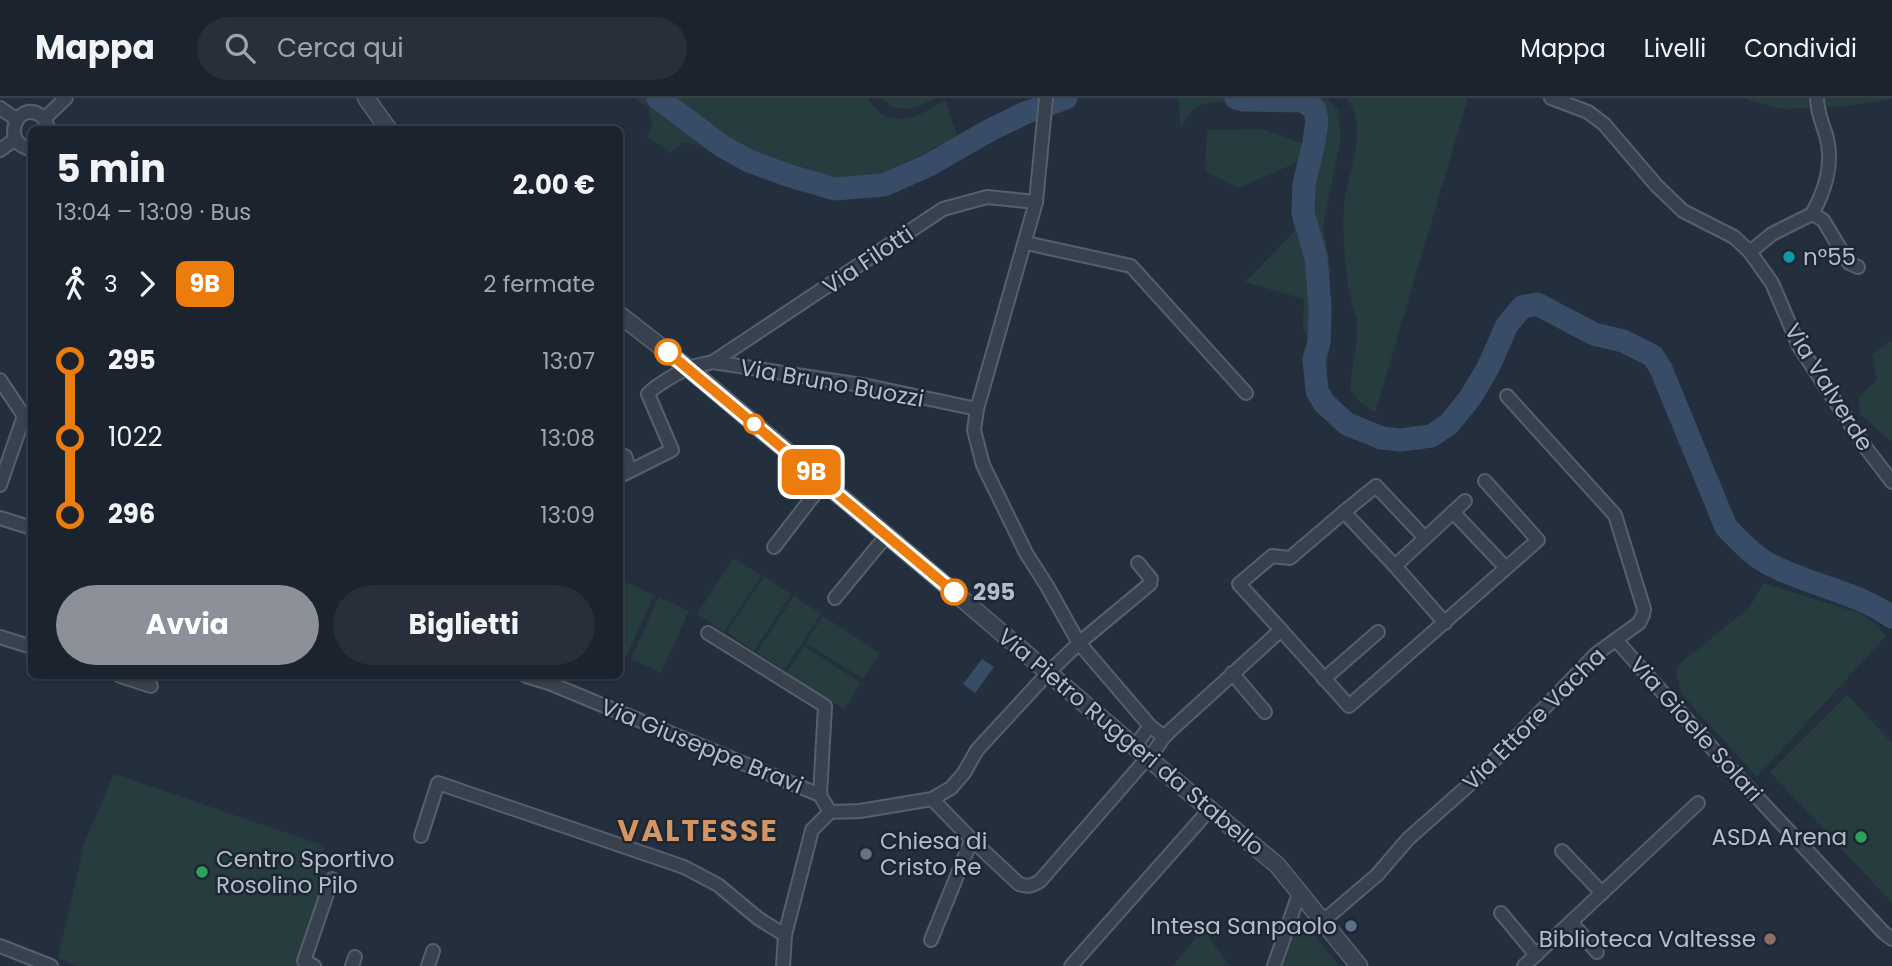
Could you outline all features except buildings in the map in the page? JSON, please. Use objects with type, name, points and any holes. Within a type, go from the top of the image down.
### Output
[{"type":"street","points":[[28,148],[22,147],[14,139],[12,128],[16,119],[23,113],[32,112],[46,124],[66,98]]},
{"type":"street","points":[[1046,98],[1036,202],[976,409],[974,430],[983,465],[1026,552],[1079,643],[1150,726],[1164,737]]},
{"type":"street","name":"Via Valverde","points":[[1551,98],[1588,112],[1604,124],[1656,185],[1684,211],[1734,237],[1750,252],[1772,283],[1799,346],[1866,448],[1892,482]]},
{"type":"street","points":[[1750,252],[1772,234],[1812,214],[1822,197],[1827,180],[1829,155],[1827,137],[1817,111],[1817,98]]},
{"type":"street","points":[[371,100],[387,126]]},
{"type":"street","points":[[0,108],[16,119]]},
{"type":"street","points":[[0,150],[14,139]]},
{"type":"street","name":"Via Filotti","points":[[713,362],[943,209],[987,197],[1036,202]]},
{"type":"street","points":[[1812,214],[1823,220],[1849,263],[1858,267]]},
{"type":"street","points":[[1026,243],[1131,266],[1246,393]]},
{"type":"street","name":"Via Pietro Ruggeri da Stabello","points":[[623,317],[688,368],[1277,865],[1359,966]]},
{"type":"street","name":"Via Bruno Buozzi","points":[[625,473],[672,450],[648,394],[652,387],[688,368],[713,362],[867,386],[976,409]]},
{"type":"street","points":[[0,380],[28,417],[0,485]]},
{"type":"street","name":"Via Ettore Vacha","points":[[1323,921],[1377,874],[1408,838],[1479,776],[1596,654],[1639,623],[1643,614],[1615,515],[1507,396]]},
{"type":"street","points":[[625,456],[625,473]]},
{"type":"street","points":[[1425,538],[1376,486],[1290,558],[1272,555],[1239,584],[1349,706],[1538,540],[1485,481]]},
{"type":"street","points":[[774,547],[824,482]]},
{"type":"street","points":[[1395,566],[1465,501]]},
{"type":"street","points":[[1453,512],[1506,568]]},
{"type":"street","points":[[1344,513],[1445,623]]},
{"type":"street","points":[[0,519],[28,527]]},
{"type":"street","points":[[835,598],[887,535]]},
{"type":"street","points":[[783,966],[785,935],[812,830],[830,812],[860,811],[932,799],[951,788],[964,773],[977,750],[1048,673],[1079,643],[1150,584],[1151,579],[1138,563]]},
{"type":"street","points":[[932,799],[1019,884],[1033,886],[1149,759],[1164,737],[1281,630]]},
{"type":"street","points":[[1324,679],[1378,632]]},
{"type":"street","points":[[708,633],[825,706],[820,795]]},
{"type":"street","points":[[0,637],[28,646]]},
{"type":"street","name":"Via Gioele Solari","points":[[1616,640],[1728,766],[1892,939]]},
{"type":"street","points":[[1232,673],[1265,712]]},
{"type":"street","points":[[130,679],[151,685]]},
{"type":"street","name":"Via Giuseppe Bravi","points":[[536,679],[820,795],[830,812]]},
{"type":"street","points":[[1135,746],[1150,726]]},
{"type":"street","points":[[421,836],[439,783],[684,867],[718,885],[759,919],[785,935]]},
{"type":"street","points":[[1524,966],[1698,803]]},
{"type":"street","points":[[1071,966],[1210,809]]},
{"type":"street","points":[[931,940],[973,841]]},
{"type":"street","points":[[1562,851],[1602,893]]},
{"type":"street","points":[[314,966],[304,961],[332,879]]},
{"type":"street","points":[[1274,966],[1300,891]]},
{"type":"street","points":[[1501,913],[1536,955]]},
{"type":"street","points":[[1571,922],[1597,952]]},
{"type":"street","points":[[0,946],[51,966]]},
{"type":"street","points":[[428,966],[433,951]]},
{"type":"green space","points":[[634,98],[867,98],[882,114],[898,119],[923,113],[945,100],[957,136],[876,178],[832,180],[807,175],[774,163],[781,182],[731,164],[697,145],[684,142],[670,153],[647,136],[653,123],[647,106]]},
{"type":"green space","points":[[880,98],[936,98],[901,109]]},
{"type":"green space","points":[[1178,98],[1288,98],[1265,104],[1207,104],[1193,109],[1181,127]]},
{"type":"green space","points":[[1304,98],[1327,98],[1338,110],[1341,137],[1323,226],[1331,271],[1326,281],[1332,317],[1326,374],[1303,329],[1304,299],[1245,282],[1295,231],[1291,210],[1294,183],[1318,149],[1321,124],[1320,109],[1310,99]]},
{"type":"green space","points":[[1346,98],[1468,98],[1375,413],[1350,390],[1357,320],[1347,279],[1343,223],[1357,134],[1353,110]]},
{"type":"green space","points":[[1742,98],[1892,99],[1838,107],[1782,109]]},
{"type":"green space","points":[[1262,129],[1304,144],[1300,161],[1239,188],[1205,171],[1207,130]]},
{"type":"green space","points":[[1892,342],[1892,442],[1860,414],[1858,398],[1877,380],[1872,355]]},
{"type":"green space","points":[[734,558],[761,576],[724,632],[697,614]]},
{"type":"green space","points":[[764,576],[791,594],[754,651],[727,632]]},
{"type":"green space","points":[[624,581],[654,595],[626,657],[623,656]]},
{"type":"green space","points":[[1763,583],[1859,613],[1873,622],[1886,636],[1757,777],[1680,691],[1676,670],[1683,661],[1750,607]]},
{"type":"green space","points":[[794,596],[821,614],[784,670],[757,652]]},
{"type":"green space","points":[[659,597],[689,611],[661,673],[631,659]]},
{"type":"green space","points":[[823,616],[880,653],[863,679],[806,643]]},
{"type":"green space","points":[[804,646],[861,683],[844,709],[787,673]]},
{"type":"green space","name":"ASDA Arena","points":[[1847,695],[1892,743],[1892,903],[1770,772]]},
{"type":"green space","name":"Centro Sportivo Rosolino Pilo","points":[[114,774],[325,846],[321,864],[327,875],[296,966],[77,966],[58,958],[84,844]]},
{"type":"green space","points":[[1297,912],[1339,966],[1278,966]]},
{"type":"green space","points":[[1203,929],[1229,966],[1173,966]]},
{"type":"water","points":[[982,659],[994,667],[975,693],[963,684]]},
{"type":"waterway","points":[[658,98],[722,146],[749,161],[835,189],[884,185],[929,165],[1025,113],[1066,98]]},
{"type":"waterway","points":[[1236,98],[1304,101],[1315,110],[1317,121],[1304,185],[1303,213],[1316,257],[1320,306],[1319,342],[1314,359],[1317,391],[1324,403],[1347,424],[1382,438],[1401,440],[1431,436],[1449,424],[1470,398],[1488,368],[1507,325],[1522,307],[1537,304],[1594,334],[1623,341],[1653,356],[1661,369],[1726,527],[1750,551],[1782,571],[1862,601],[1892,617]]},
{"type":"bus line","name":"9B","points":[[668,352],[954,592]]},
{"type":"place","name":"n°55","points":[[1789,257]]},
{"type":"place","name":"295","points":[[954,592]]},
{"type":"place","name":"ASDA Arena","points":[[1861,837]]},
{"type":"place","name":"Chiesa di Cristo Re","points":[[866,854]]},
{"type":"place","name":"Centro Sportivo Rosolino Pilo","points":[[202,872]]},
{"type":"place","name":"Intesa Sanpaolo","points":[[1351,926]]},
{"type":"place","name":"Biblioteca Valtesse","points":[[1770,939]]},
{"type":"district","name":"VALTESSE","points":[[698,830]]}]
